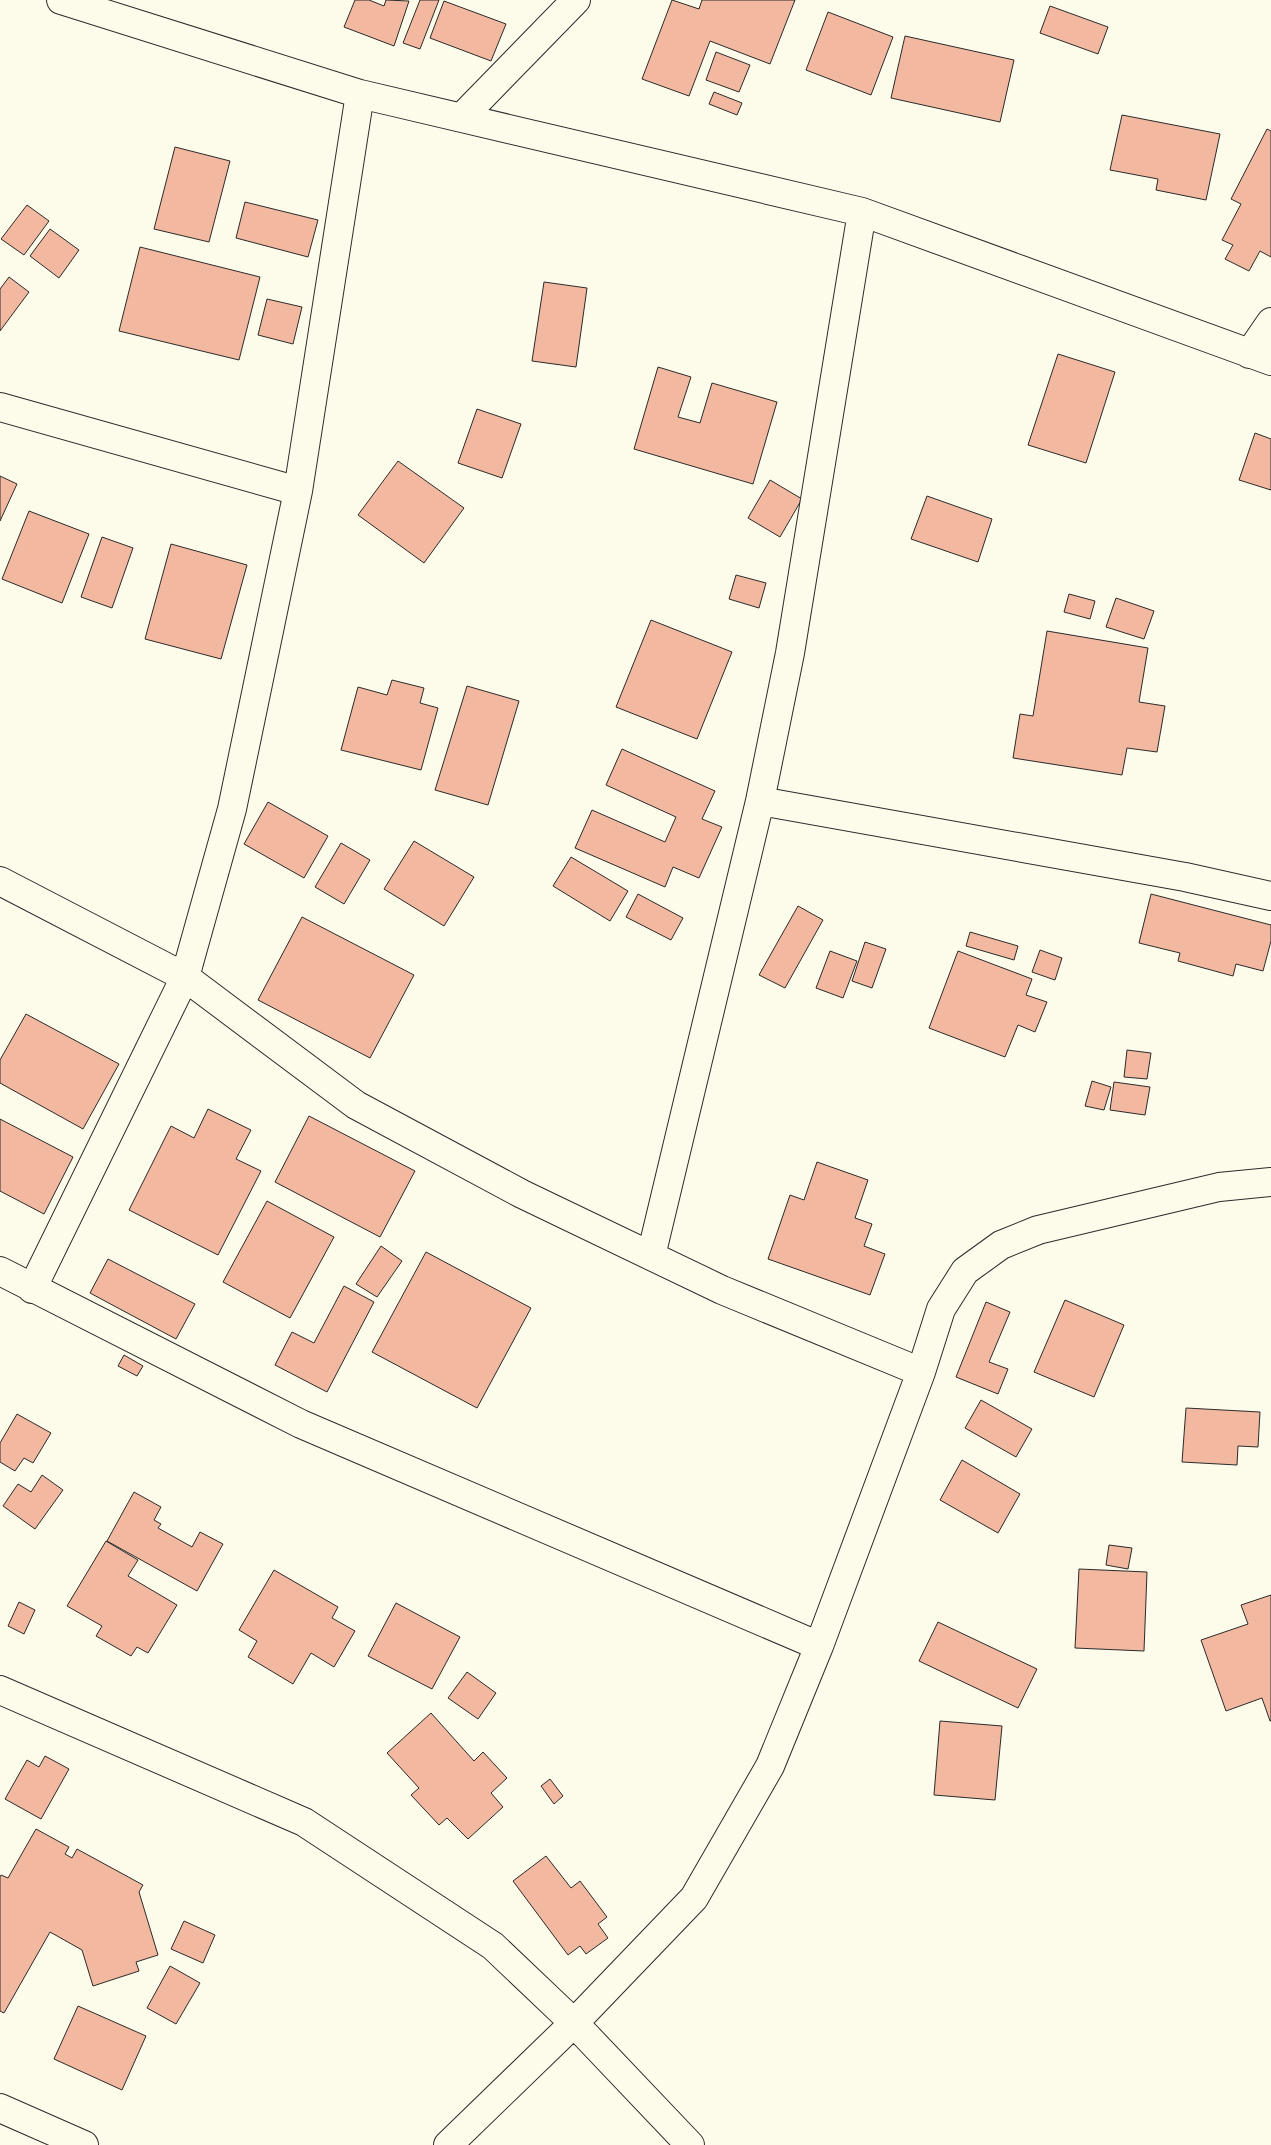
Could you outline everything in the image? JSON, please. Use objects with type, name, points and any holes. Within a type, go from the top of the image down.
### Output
[{"type":"street","points":[[61,0],[360,94],[862,212],[1260,358],[1271,322]]},
{"type":"street","points":[[462,117],[576,0]]},
{"type":"street","points":[[32,1289],[185,977],[232,809],[298,491],[360,94]]},
{"type":"street","points":[[651,1256],[760,801],[790,652],[862,212]]},
{"type":"street","points":[[0,406],[298,491]]},
{"type":"street","points":[[760,801],[1185,877],[1271,896]]},
{"type":"street","points":[[0,881],[185,977],[356,1105],[522,1194],[722,1290],[921,1372]]},
{"type":"street","points":[[448,2145],[574,2023],[694,1898],[770,1766],[819,1646],[921,1372],[941,1309],[966,1271],[1001,1245],[1038,1230],[1220,1188],[1271,1182]]},
{"type":"street","points":[[0,1271],[32,1289],[301,1424],[819,1646]]},
{"type":"street","points":[[0,1690],[304,1822],[493,1946],[574,2023],[690,2145]]},
{"type":"street","points":[[0,2108],[84,2145]]},
{"type":"building","points":[[355,0],[369,0],[384,6],[386,0],[409,1],[394,46],[344,27]]},
{"type":"building","points":[[420,0],[439,0],[420,49],[403,43]]},
{"type":"building","points":[[672,0],[699,9],[702,0],[795,0],[770,64],[710,41],[689,96],[642,79]]},
{"type":"building","points":[[444,1],[506,24],[491,61],[430,38]]},
{"type":"building","points":[[1050,6],[1108,27],[1098,54],[1040,33]]},
{"type":"building","points":[[828,12],[893,37],[871,95],[806,70]]},
{"type":"building","points":[[905,36],[1014,60],[1000,122],[891,98]]},
{"type":"building","points":[[716,52],[750,65],[739,92],[706,80]]},
{"type":"building","points":[[714,92],[742,103],[737,115],[709,104]]},
{"type":"building","points":[[1122,115],[1220,134],[1206,200],[1156,190],[1158,179],[1110,170]]},
{"type":"building","points":[[1267,129],[1271,131],[1271,257],[1260,251],[1249,271],[1225,259],[1233,245],[1222,240],[1241,204],[1231,199]]},
{"type":"building","points":[[175,147],[230,161],[209,242],[154,229]]},
{"type":"building","points":[[245,202],[318,220],[308,257],[236,238]]},
{"type":"building","points":[[27,205],[49,221],[24,255],[1,239]]},
{"type":"building","points":[[50,229],[79,250],[59,278],[30,256]]},
{"type":"building","points":[[140,247],[260,277],[239,360],[119,331]]},
{"type":"building","points":[[9,277],[29,292],[0,331],[0,289]]},
{"type":"building","points":[[544,282],[587,288],[576,367],[532,361]]},
{"type":"building","points":[[267,299],[302,307],[293,344],[258,335]]},
{"type":"building","points":[[1058,354],[1115,372],[1086,463],[1028,445]]},
{"type":"building","points":[[658,367],[691,377],[678,417],[700,423],[712,383],[777,402],[753,484],[634,449]]},
{"type":"building","points":[[477,409],[521,424],[502,478],[458,463]]},
{"type":"building","points":[[1255,433],[1271,439],[1271,490],[1239,480]]},
{"type":"building","points":[[398,461],[464,508],[424,563],[358,515]]},
{"type":"building","points":[[0,476],[17,484],[0,521]]},
{"type":"building","points":[[770,480],[802,499],[780,537],[748,518]]},
{"type":"building","points":[[927,496],[992,519],[978,562],[911,539]]},
{"type":"building","points":[[29,511],[89,534],[62,603],[2,579]]},
{"type":"building","points":[[102,537],[133,548],[112,608],[81,597]]},
{"type":"building","points":[[171,544],[247,565],[221,659],[145,639]]},
{"type":"building","points":[[736,575],[766,583],[759,608],[729,599]]},
{"type":"building","points":[[1069,594],[1095,601],[1090,619],[1064,612]]},
{"type":"building","points":[[1116,598],[1154,611],[1144,639],[1106,627]]},
{"type":"building","points":[[651,620],[732,652],[697,739],[616,707]]},
{"type":"building","points":[[1047,631],[1148,648],[1139,702],[1165,706],[1157,752],[1127,748],[1122,775],[1013,758],[1020,714],[1033,716]]},
{"type":"building","points":[[392,680],[424,688],[420,703],[438,708],[421,770],[341,750],[358,687],[387,695]]},
{"type":"building","points":[[467,686],[519,701],[488,805],[435,790]]},
{"type":"building","points":[[622,749],[715,791],[702,819],[722,827],[699,878],[673,867],[665,887],[575,848],[592,810],[665,842],[676,817],[606,785]]},
{"type":"building","points":[[268,802],[328,836],[304,878],[244,844]]},
{"type":"building","points":[[414,841],[474,877],[444,926],[384,889]]},
{"type":"building","points":[[341,843],[370,860],[344,904],[315,887]]},
{"type":"building","points":[[571,857],[628,891],[610,921],[553,886]]},
{"type":"building","points":[[638,894],[683,918],[671,940],[626,917]]},
{"type":"building","points":[[1151,894],[1271,925],[1271,941],[1263,971],[1236,964],[1233,976],[1178,961],[1180,953],[1139,943]]},
{"type":"building","points":[[798,906],[823,920],[785,988],[759,975]]},
{"type":"building","points":[[302,917],[414,975],[370,1058],[258,1000]]},
{"type":"building","points":[[970,932],[1018,946],[1014,960],[966,946]]},
{"type":"building","points":[[865,942],[886,949],[872,988],[852,981]]},
{"type":"building","points":[[1040,950],[1062,958],[1055,980],[1032,972]]},
{"type":"building","points":[[830,951],[857,961],[843,998],[816,988]]},
{"type":"building","points":[[958,951],[1032,979],[1026,995],[1047,1002],[1035,1032],[1018,1025],[1005,1057],[929,1028]]},
{"type":"building","points":[[26,1014],[119,1064],[83,1129],[0,1083],[0,1060]]},
{"type":"building","points":[[1127,1050],[1151,1053],[1147,1079],[1124,1077]]},
{"type":"building","points":[[1092,1081],[1111,1087],[1104,1110],[1085,1106]]},
{"type":"building","points":[[1114,1082],[1150,1087],[1145,1115],[1110,1110]]},
{"type":"building","points":[[208,1109],[251,1130],[236,1159],[261,1171],[218,1255],[129,1210],[171,1126],[194,1138]]},
{"type":"building","points":[[309,1116],[415,1171],[380,1237],[275,1182]]},
{"type":"building","points":[[0,1119],[73,1157],[44,1214],[0,1191]]},
{"type":"building","points":[[817,1162],[868,1180],[855,1218],[872,1224],[864,1246],[885,1254],[870,1295],[768,1259],[790,1195],[804,1200]]},
{"type":"building","points":[[267,1201],[334,1237],[290,1318],[223,1282]]},
{"type":"building","points":[[381,1246],[402,1261],[377,1297],[356,1284]]},
{"type":"building","points":[[426,1252],[531,1308],[477,1408],[372,1352]]},
{"type":"building","points":[[108,1259],[195,1304],[176,1339],[90,1293]]},
{"type":"building","points":[[344,1286],[374,1302],[327,1392],[275,1365],[292,1332],[314,1343]]},
{"type":"building","points":[[1065,1300],[1124,1325],[1094,1397],[1034,1372]]},
{"type":"building","points":[[986,1302],[1010,1312],[989,1362],[1008,1369],[998,1394],[956,1377]]},
{"type":"building","points":[[124,1355],[143,1366],[137,1376],[118,1366]]},
{"type":"building","points":[[981,1400],[1032,1429],[1016,1457],[965,1428]]},
{"type":"building","points":[[1186,1408],[1260,1412],[1258,1447],[1238,1446],[1237,1465],[1182,1462]]},
{"type":"building","points":[[17,1414],[51,1433],[33,1463],[24,1458],[15,1471],[0,1462],[0,1443]]},
{"type":"building","points":[[962,1460],[1020,1494],[998,1533],[940,1500]]},
{"type":"building","points":[[42,1475],[63,1490],[35,1529],[3,1506],[18,1484],[31,1492]]},
{"type":"building","points":[[134,1492],[161,1507],[154,1520],[161,1524],[158,1528],[192,1547],[200,1532],[223,1544],[197,1591],[107,1541]]},
{"type":"building","points":[[106,1541],[138,1560],[128,1576],[177,1605],[148,1653],[137,1647],[131,1656],[96,1636],[102,1626],[67,1606]]},
{"type":"building","points":[[1109,1545],[1132,1548],[1128,1569],[1106,1565]]},
{"type":"building","points":[[1079,1569],[1147,1572],[1144,1651],[1075,1648]]},
{"type":"building","points":[[274,1570],[338,1607],[332,1618],[355,1631],[334,1667],[311,1653],[293,1684],[248,1657],[257,1641],[239,1630]]},
{"type":"building","points":[[1271,1595],[1270,1721],[1262,1698],[1226,1711],[1201,1640],[1248,1624],[1241,1605]]},
{"type":"building","points":[[19,1602],[35,1610],[24,1634],[8,1626]]},
{"type":"building","points":[[396,1603],[460,1637],[432,1689],[368,1656]]},
{"type":"building","points":[[938,1622],[1037,1669],[1018,1708],[919,1661]]},
{"type":"building","points":[[467,1672],[496,1693],[478,1719],[448,1698]]},
{"type":"building","points":[[431,1713],[474,1761],[483,1752],[507,1778],[491,1793],[503,1807],[468,1839],[447,1818],[439,1825],[411,1795],[419,1788],[387,1753]]},
{"type":"building","points":[[940,1721],[1002,1726],[995,1800],[934,1795]]},
{"type":"building","points":[[45,1756],[69,1769],[41,1819],[5,1799],[27,1760],[39,1767]]},
{"type":"building","points":[[550,1779],[563,1796],[554,1804],[541,1786]]},
{"type":"building","points":[[36,1829],[69,1847],[65,1854],[72,1858],[77,1849],[143,1885],[139,1892],[158,1955],[136,1962],[139,1971],[93,1986],[82,1950],[50,1932],[4,2013],[0,2011],[0,1877],[1,1875],[8,1878]]},
{"type":"building","points":[[546,1856],[571,1888],[580,1881],[607,1917],[598,1924],[608,1938],[586,1954],[580,1946],[568,1955],[513,1881]]},
{"type":"building","points":[[184,1921],[215,1935],[203,1963],[171,1949]]},
{"type":"building","points":[[170,1966],[200,1983],[176,2024],[147,2008]]},
{"type":"building","points":[[78,2006],[146,2036],[122,2090],[54,2059]]}]
